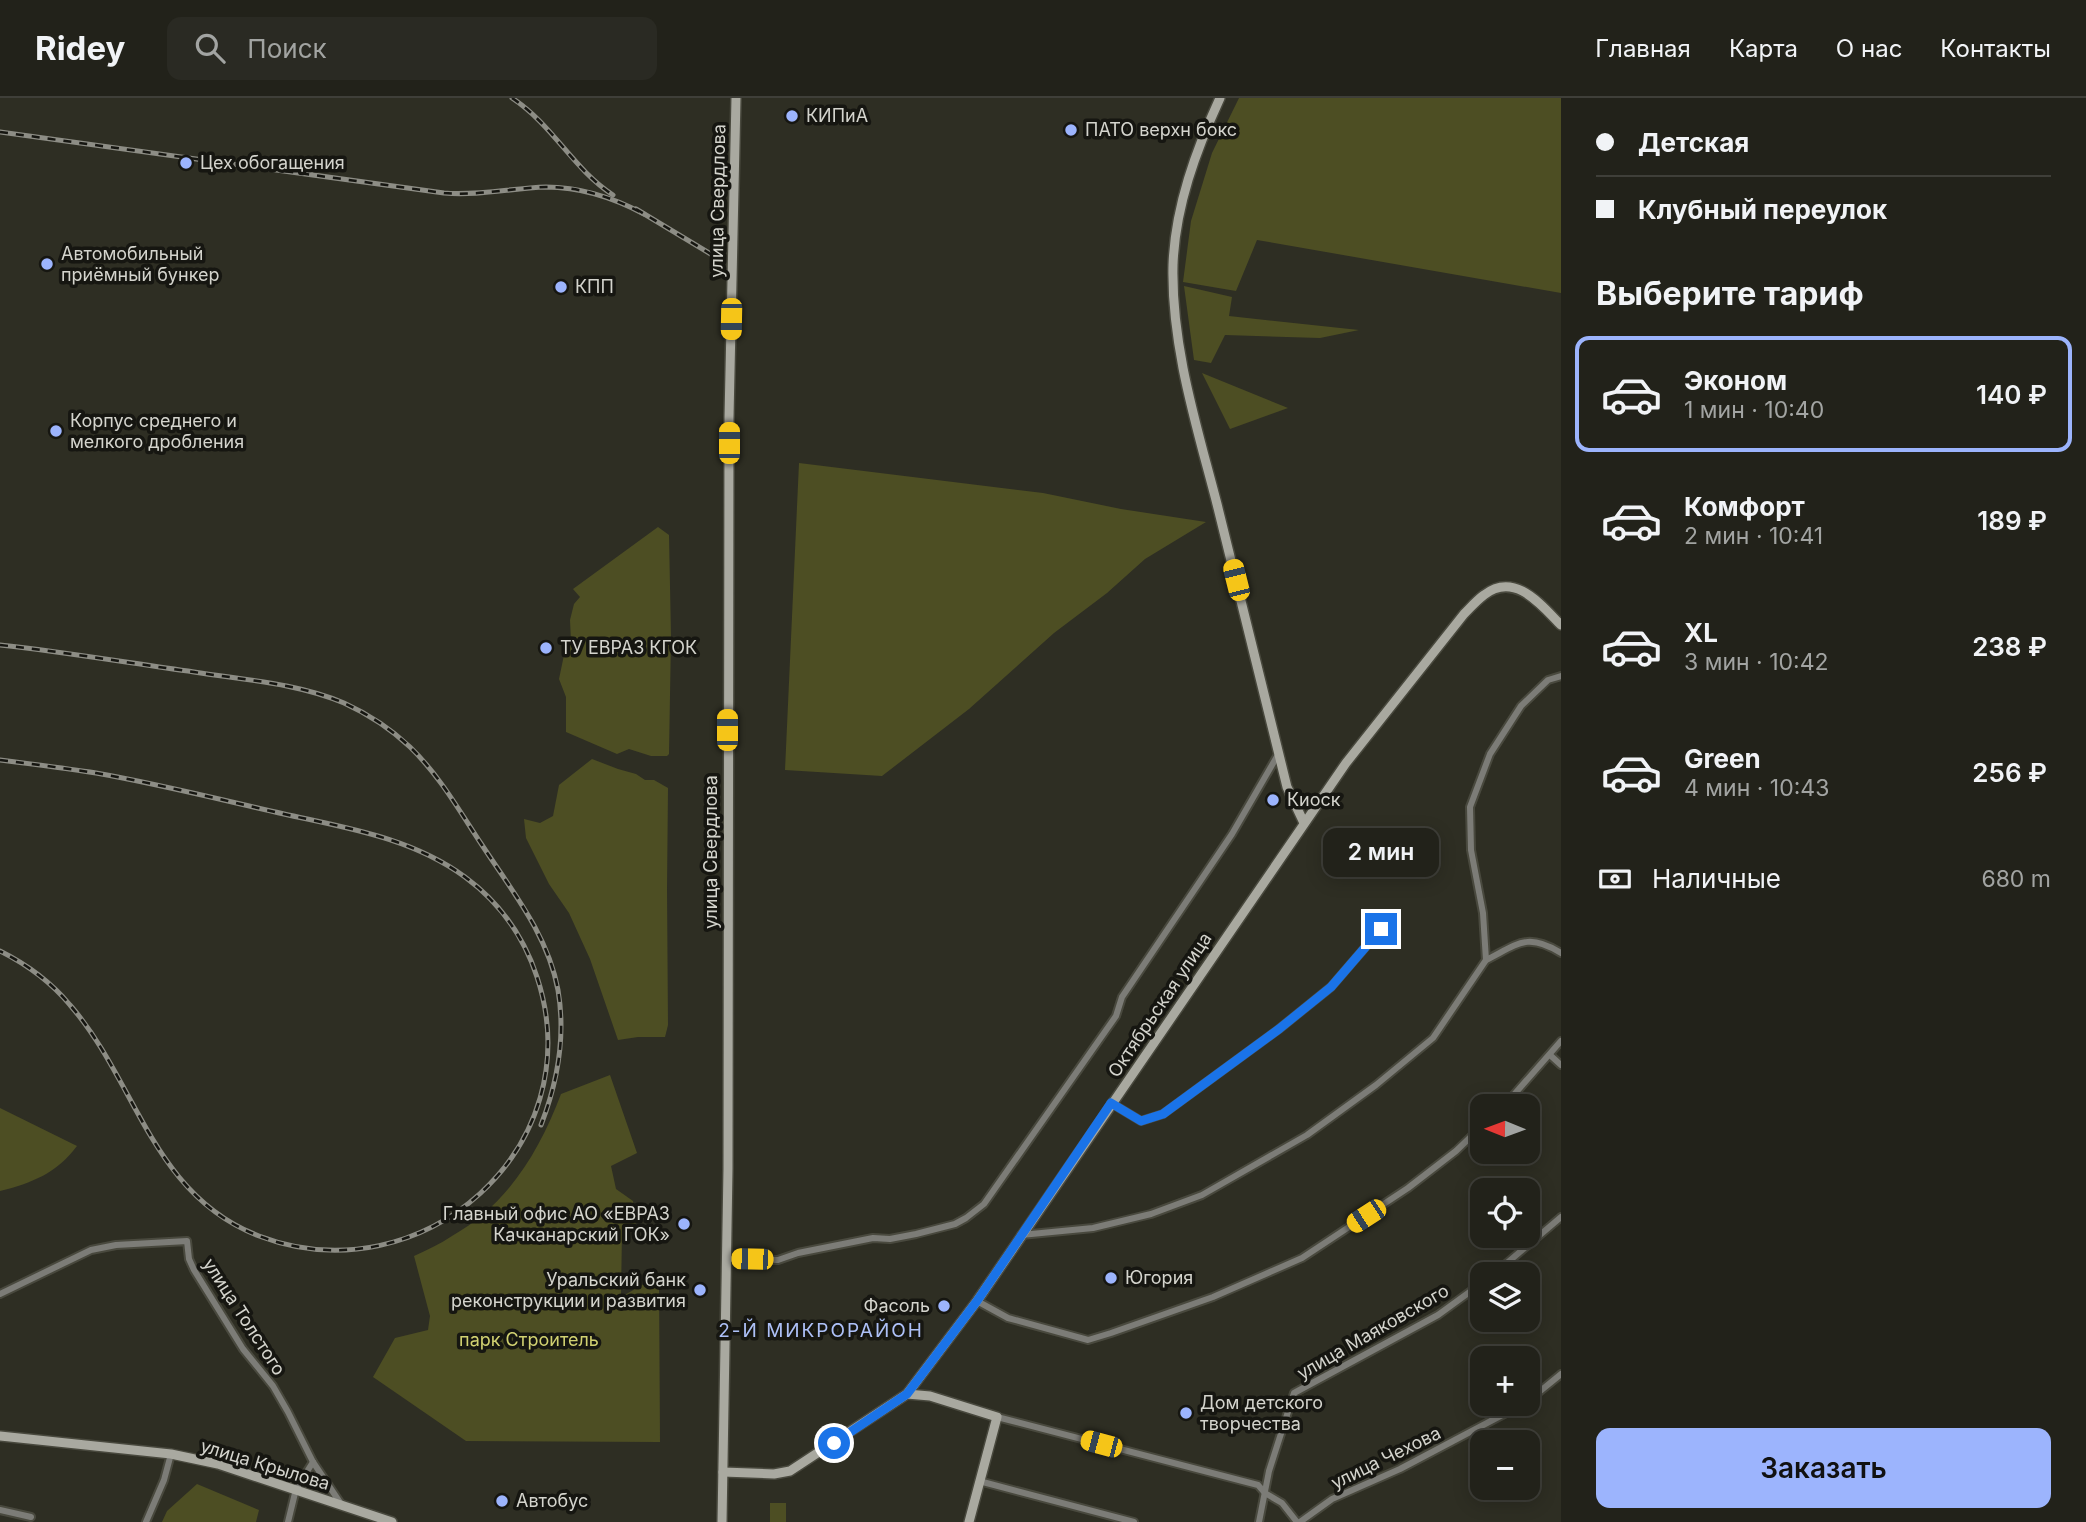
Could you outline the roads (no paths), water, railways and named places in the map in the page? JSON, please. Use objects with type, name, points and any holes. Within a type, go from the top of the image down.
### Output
[{"type":"street","name":"улица Свердлова","points":[[722,1522],[726,1259],[729,417],[736,98]]},
{"type":"street","points":[[1220,98],[1191,172],[1178,221],[1173,263],[1174,305],[1185,376],[1287,789],[1304,823]]},
{"type":"street","name":"Октябрьская улица","points":[[723,1472],[774,1474],[790,1471],[907,1394],[977,1301],[1346,763],[1464,614],[1486,593],[1505,586],[1523,590],[1561,625]]},
{"type":"street","points":[[1486,960],[1483,914],[1471,849],[1470,807],[1490,754],[1521,706],[1548,680],[1561,676]]},
{"type":"street","points":[[726,1259],[778,1260],[798,1253],[862,1240],[916,1234],[955,1224],[984,1204],[1116,1016],[1122,997],[1232,834],[1279,753]]},
{"type":"street","points":[[1111,1103],[1141,1121],[1163,1114],[1279,1029],[1331,987],[1381,929]]},
{"type":"street","points":[[1021,1235],[1093,1228],[1151,1214],[1202,1195],[1307,1135],[1376,1085],[1433,1038],[1486,960],[1525,940],[1546,944],[1561,953]]},
{"type":"street","points":[[1515,1094],[1561,1041]]},
{"type":"street","points":[[1550,1055],[1561,1065]]},
{"type":"street","points":[[977,1301],[1008,1318],[1088,1340],[1111,1333],[1213,1297],[1302,1258],[1408,1188],[1470,1138]]},
{"type":"street","points":[[1508,1262],[1561,1217]]},
{"type":"street","name":"улица Толстого","points":[[0,1294],[91,1250],[116,1245],[187,1241],[189,1259],[194,1270],[243,1349],[283,1403],[313,1462],[342,1505]]},
{"type":"street","name":"улица Маяковского","points":[[1259,1522],[1269,1471],[1294,1393],[1438,1315],[1470,1292]]},
{"type":"street","name":"улица Чехова","points":[[1540,1390],[1561,1374]]},
{"type":"street","points":[[907,1394],[930,1396],[997,1417],[1258,1485],[1265,1493],[1282,1503],[1298,1522]]},
{"type":"street","name":"улица Чехова","points":[[1298,1522],[1332,1499],[1400,1469],[1499,1416]]},
{"type":"street","points":[[969,1522],[997,1417]]},
{"type":"street","name":"улица Крылова","points":[[0,1436],[171,1454],[218,1464],[392,1522]]},
{"type":"street","points":[[146,1522],[164,1480],[171,1454]]},
{"type":"street","points":[[288,1522],[296,1489],[313,1462]]},
{"type":"street","points":[[979,1481],[1134,1522]]},
{"type":"street","points":[[0,1510],[31,1517]]},
{"type":"railway","points":[[512,98],[540,121],[586,172],[613,195]]},
{"type":"railway","points":[[0,132],[444,193],[546,187],[572,189],[609,198],[644,214]]},
{"type":"railway","points":[[636,209],[714,256]]},
{"type":"railway","points":[[0,645],[251,680],[308,691],[353,707],[403,740],[440,782],[517,897],[537,932],[553,970],[560,1007],[561,1042],[552,1092],[541,1125]]},
{"type":"railway","points":[[0,760],[120,777],[331,824],[401,844],[445,864],[465,877],[499,909],[509,921],[532,962],[548,1039],[540,1098],[517,1150],[480,1194],[433,1226],[379,1246],[320,1250],[259,1236],[223,1217],[194,1193],[170,1165],[93,1035],[70,1005],[38,974],[0,951]]},
{"type":"place","name":"КИПиА","points":[[792,116]]},
{"type":"place","name":"ПАТО верхн бокс","points":[[1071,130]]},
{"type":"place","name":"Цех обогащения","points":[[186,163]]},
{"type":"place","name":"Автомобильный приёмный бункер","points":[[47,264]]},
{"type":"place","name":"КПП","points":[[561,287]]},
{"type":"place","name":"Корпус среднего и мелкого дробления","points":[[56,431]]},
{"type":"place","name":"ТУ ЕВРАЗ КГОК","points":[[546,648]]},
{"type":"place","name":"Киоск","points":[[1273,800]]},
{"type":"place","name":"Главный офис АО «ЕВРАЗ Качканарский ГОК»","points":[[684,1224]]},
{"type":"place","name":"Югория","points":[[1111,1278]]},
{"type":"place","name":"Уральский банк реконструкции и развития","points":[[700,1290]]},
{"type":"place","name":"Фасоль","points":[[944,1306]]},
{"type":"place","name":"Дом детского творчества","points":[[1186,1413]]},
{"type":"place","name":"Автобус","points":[[502,1501]]},
{"type":"district","name":"2-Й МИКРОРАЙОН","points":[[821,1330]]},
{"type":"park label","name":"парк Строитель","points":[[529,1340]]}]
